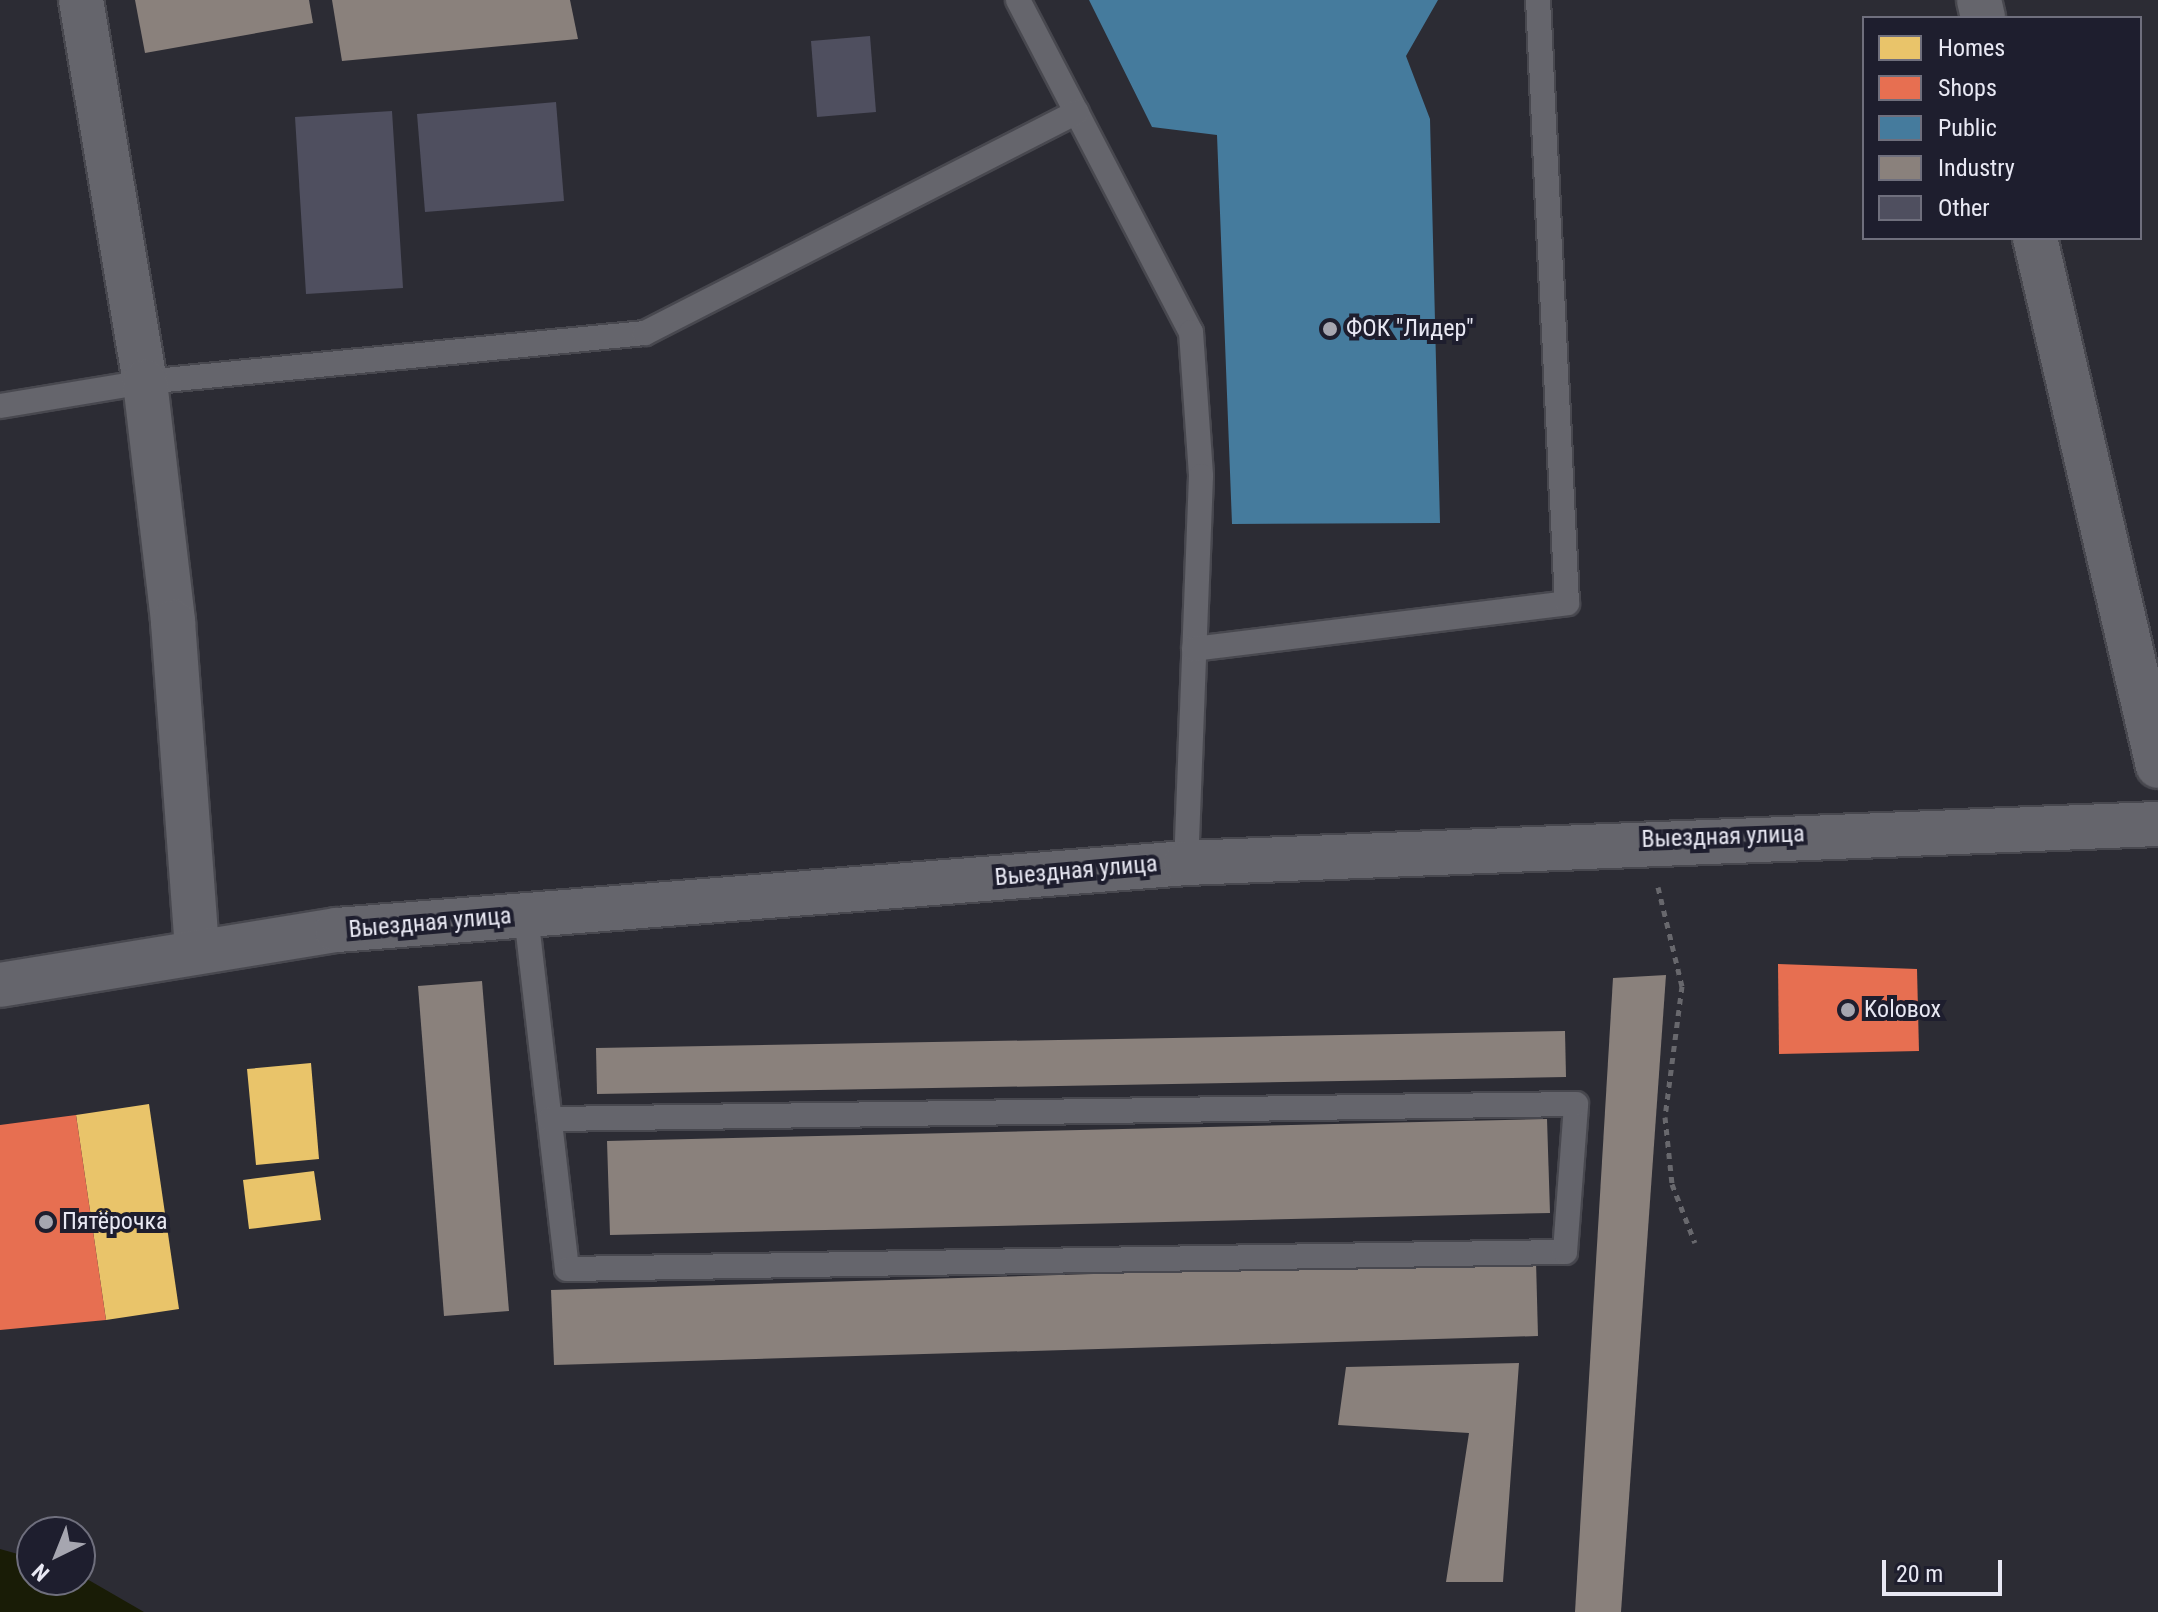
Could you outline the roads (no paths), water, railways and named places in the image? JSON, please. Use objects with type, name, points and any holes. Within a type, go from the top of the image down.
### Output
[{"type":"street","points":[[81,0],[145,382],[173,622],[197,949]]},
{"type":"street","points":[[2036,240],[2147,666],[2158,766]]},
{"type":"street","name":"Выездная улица","points":[[0,985],[197,949],[526,915],[1186,863],[1647,839],[2158,824]]},
{"type":"lane","points":[[1018,0],[1191,332],[1201,476],[1186,863]]},
{"type":"lane","points":[[1194,649],[1567,603],[1538,0]]},
{"type":"lane","points":[[0,406],[145,382],[645,333],[1077,112]]},
{"type":"lane","points":[[526,915],[567,1269],[1565,1252],[1576,1104],[550,1119]]},
{"type":"place","name":"ФОК \"Лидер\"","points":[[1330,329]]},
{"type":"place","name":"Kоlовох","points":[[1848,1010]]},
{"type":"place","name":"Пятёрочка","points":[[46,1222]]}]
